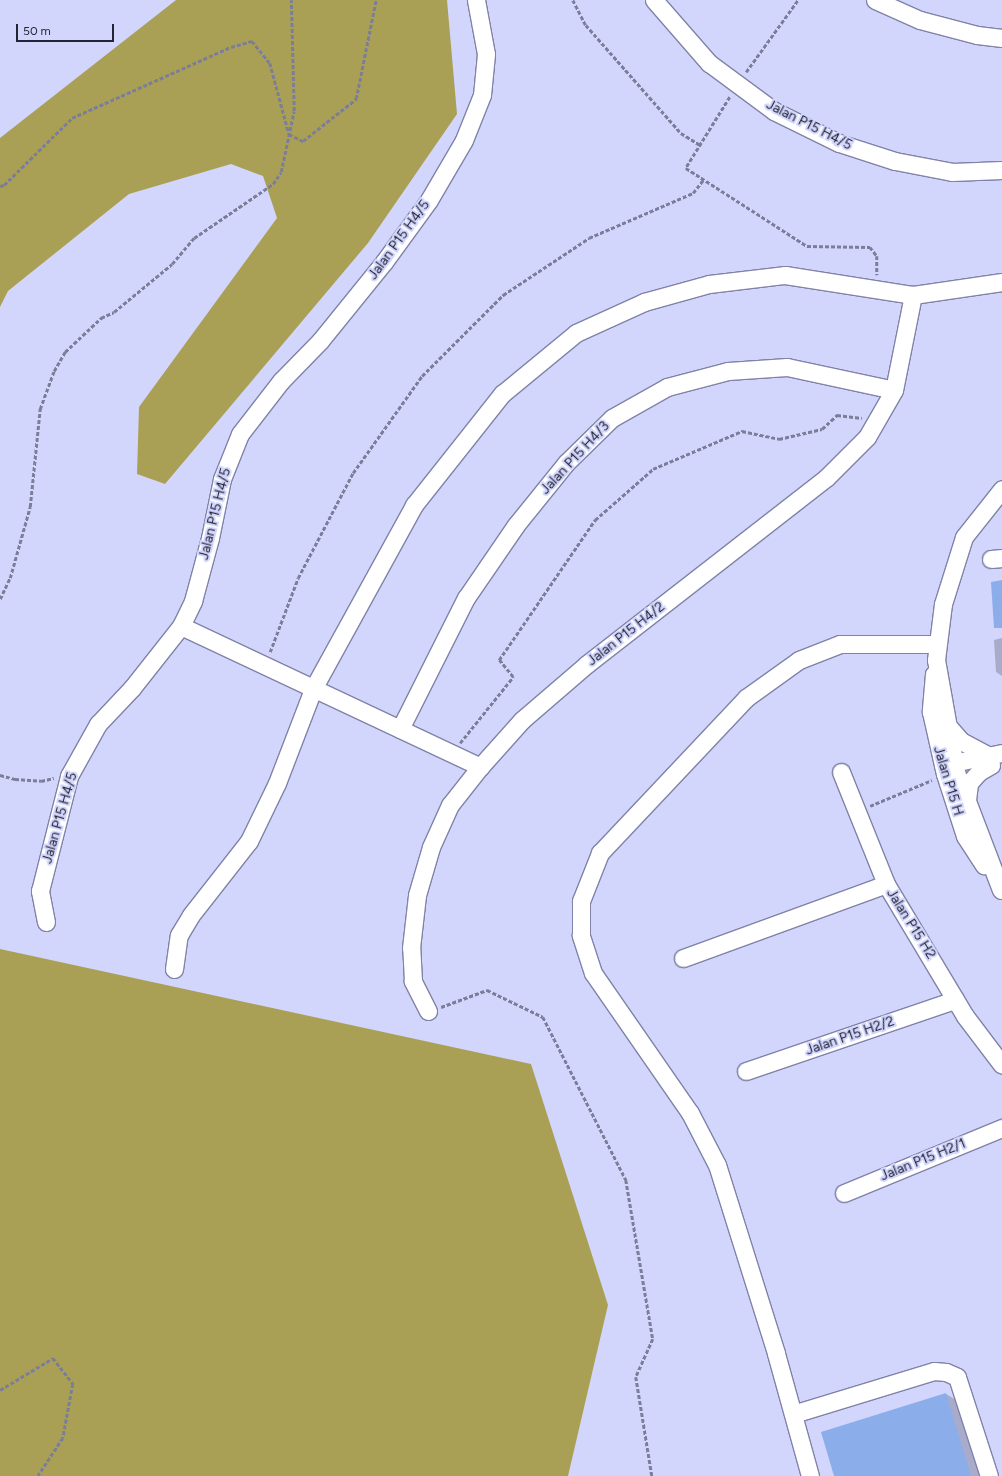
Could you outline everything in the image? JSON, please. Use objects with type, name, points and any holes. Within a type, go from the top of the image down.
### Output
[{"type":"street","name":"Jalan P15 H4/5","points":[[46,922],[40,891],[69,776],[98,724],[132,688],[181,626],[193,601],[210,538],[222,478],[240,434],[281,381],[320,341],[384,262],[429,200],[464,140],[482,95],[486,54],[476,0]]},
{"type":"street","name":"Jalan P15 H4/5","points":[[654,0],[708,63],[774,111],[839,143],[895,161],[952,172],[1002,170]]},
{"type":"street","points":[[876,0],[920,20],[977,35],[1002,38]]},
{"type":"street","points":[[174,969],[179,935],[191,915],[249,841],[277,783],[313,688],[414,505],[502,394],[576,333],[644,302],[709,284],[785,275],[913,295],[1002,282]]},
{"type":"street","name":"Jalan P15 H4/2","points":[[428,1011],[413,981],[411,948],[417,895],[431,847],[450,806],[480,767],[522,720],[587,664],[826,478],[867,437],[894,390],[913,295]]},
{"type":"street","name":"Jalan P15 H4/3","points":[[400,729],[466,598],[516,525],[566,463],[612,418],[667,387],[728,371],[787,367],[894,390]]},
{"type":"street","name":"Jalan P15 H","points":[[1000,491],[964,537],[943,604],[931,687],[931,712],[949,769],[965,836],[1002,891]]},
{"type":"street","points":[[181,626],[480,767]]},
{"type":"street","points":[[810,1476],[793,1414],[717,1165],[690,1113],[593,974],[581,935],[580,901],[600,853],[746,698],[799,660],[840,644],[936,652]]},
{"type":"street","name":"Jalan P15 H","points":[[936,652],[948,726],[949,769],[967,800],[1002,891]]},
{"type":"street","points":[[948,726],[961,741],[996,759]]},
{"type":"street","points":[[949,769],[996,759]]},
{"type":"street","points":[[967,800],[969,783],[978,772],[996,759]]},
{"type":"street","name":"Jalan P15 H2","points":[[841,772],[886,884],[926,948],[955,1000],[1002,1065]]},
{"type":"street","points":[[683,958],[886,884]]},
{"type":"street","name":"Jalan P15 H2/2","points":[[746,1071],[955,1000]]},
{"type":"street","name":"Jalan P15 H2/1","points":[[844,1193],[1002,1128]]},
{"type":"street","points":[[793,1414],[934,1371],[946,1372],[957,1377],[989,1476]]},
{"type":"path","points":[[0,599],[10,578],[30,507],[40,409],[54,371],[65,352],[101,318],[114,312],[172,264],[194,238],[273,184],[281,172],[294,111],[291,0]]},
{"type":"path","points":[[0,186],[4,185],[72,118],[231,47],[252,41],[270,63],[289,134],[303,141],[356,99],[376,0]]},
{"type":"path","points":[[573,0],[586,25],[681,133],[700,145]]},
{"type":"path","points":[[798,0],[737,84],[686,168],[807,246],[870,247],[877,256],[876,289]]},
{"type":"path","points":[[264,666],[298,578],[353,473],[422,376],[503,295],[589,238],[693,193],[703,180]]},
{"type":"path","points":[[451,754],[513,677],[499,660],[594,520],[653,469],[742,431],[779,439],[822,430],[837,415],[876,420]]},
{"type":"path","points":[[856,811],[949,769]]},
{"type":"path","points":[[0,775],[15,779],[41,781],[69,776]]},
{"type":"path","points":[[428,1011],[487,990],[543,1017],[626,1180],[653,1339],[636,1377],[652,1476]]},
{"type":"path","points":[[0,1390],[53,1358],[73,1384],[63,1438],[38,1476]]},
{"type":"shaded area","points":[[176,0],[447,0],[457,114],[368,243],[165,484],[137,474],[139,407],[277,218],[263,176],[231,164],[129,194],[8,291],[0,307],[0,138]]},
{"type":"shaded area","points":[[0,949],[531,1064],[608,1305],[568,1476],[0,1476]]},
{"type":"building","points":[[1002,580],[1002,628],[994,628],[991,582]]},
{"type":"building","points":[[946,1393],[971,1476],[834,1476],[821,1432]]}]
